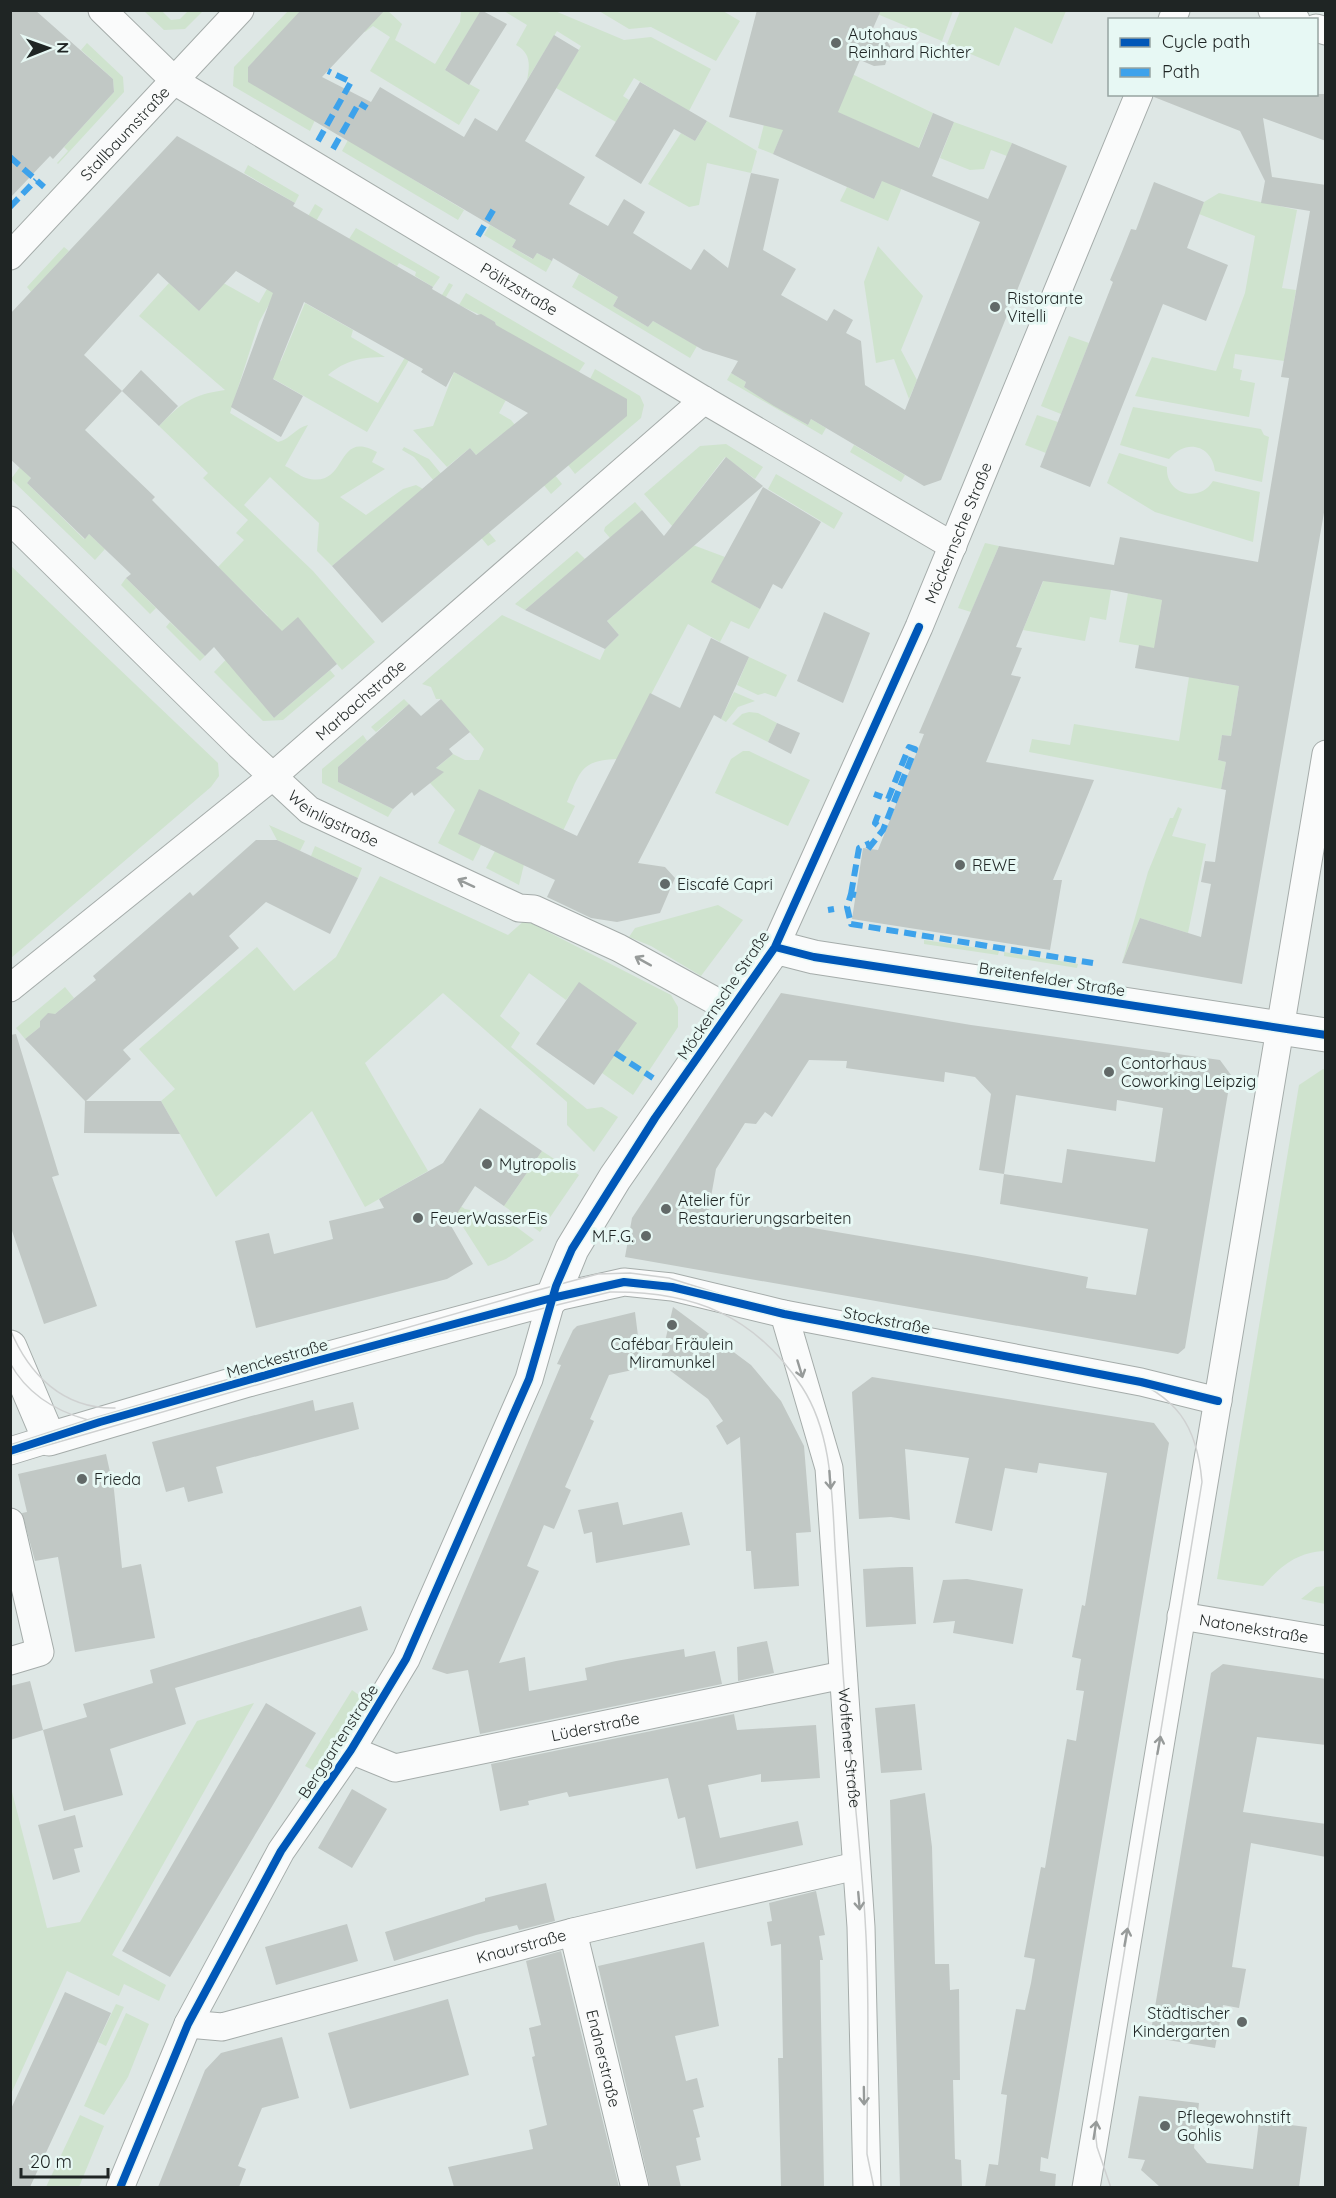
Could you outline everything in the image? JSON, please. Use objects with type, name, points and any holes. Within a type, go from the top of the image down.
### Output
[{"type":"main road","name":"Möckernsche Straße","points":[[552,1298],[563,1266],[603,1197],[730,1009],[775,947]]},
{"type":"main road","name":"Breitenfelder Straße","points":[[775,947],[814,957],[1320,1034]]},
{"type":"main road","name":"Menckestraße","points":[[49,1439],[248,1380],[552,1298]]},
{"type":"main road","points":[[10,1347],[49,1439]]},
{"type":"street","name":"Pölitzstraße","points":[[102,10],[176,82],[704,400],[952,546]]},
{"type":"street","name":"Stallbaumstraße","points":[[10,255],[176,82],[240,10]]},
{"type":"street","points":[[1272,10],[1291,18]]},
{"type":"street","name":"Möckernsche Straße","points":[[775,947],[952,546],[1138,96]]},
{"type":"street","name":"Marbachstraße","points":[[10,988],[272,777],[704,400]]},
{"type":"street","name":"Weinligstraße","points":[[10,520],[272,777],[309,810],[519,908],[534,909],[619,948],[730,1009]]},
{"type":"street","points":[[1086,2187],[1326,753]]},
{"type":"street","name":"Stockstraße","points":[[552,1298],[624,1282],[672,1287],[784,1314],[1115,1378],[1218,1401]]},
{"type":"street","name":"Berggartenstraße","points":[[120,2187],[188,2024],[281,1851],[351,1750],[406,1659],[529,1379],[552,1298]]},
{"type":"street","name":"Wolfener Straße","points":[[784,1314],[829,1468],[861,1927],[867,2187]]},
{"type":"street","name":"Menckestraße","points":[[10,1451],[49,1439]]},
{"type":"street","points":[[10,1522],[40,1652],[10,1661]]},
{"type":"street","name":"Natonekstraße","points":[[1181,1616],[1326,1640]]},
{"type":"street","name":"Lüderstraße","points":[[351,1750],[395,1768],[843,1675]]},
{"type":"street","name":"Knaurstraße","points":[[188,2024],[222,2027],[573,1932],[856,1866]]},
{"type":"street","name":"Endnerstraße","points":[[573,1932],[635,2187]]},
{"type":"green space","points":[[960,10],[1066,11],[1052,44],[1015,27],[999,66],[947,44]]},
{"type":"green space","points":[[144,11],[162,11],[171,20],[180,19],[188,11],[203,11],[185,29],[164,30]]},
{"type":"green space","points":[[288,11],[302,11],[248,67],[248,81],[315,120],[310,131],[233,86],[234,67]]},
{"type":"green space","points":[[343,11],[388,11],[402,24],[395,40],[435,64],[460,22],[461,11],[481,11],[445,70],[480,90],[459,125],[370,71],[390,37],[373,26],[365,32]]},
{"type":"green space","points":[[504,11],[555,11],[624,40],[651,37],[711,69],[689,111],[634,78],[623,96],[629,100],[616,122],[556,88],[581,46],[557,31],[527,80],[529,69],[527,56],[516,45],[527,25]]},
{"type":"green space","points":[[599,11],[723,11],[740,21],[716,61],[651,27],[629,29]]},
{"type":"green space","points":[[870,11],[953,11],[942,41]]},
{"type":"green space","points":[[87,43],[123,77],[124,92],[58,164],[68,151],[64,147],[114,92],[113,79],[81,50]]},
{"type":"green space","points":[[782,54],[854,75],[933,113],[888,221],[840,201],[847,187],[874,199],[900,140],[799,95],[773,154],[758,148]]},
{"type":"green space","points":[[707,121],[757,151],[751,173],[707,163],[699,205],[689,207],[648,184],[681,133],[695,141]]},
{"type":"green space","points":[[954,122],[1012,143],[1007,156],[991,150],[984,169],[970,170],[940,158]]},
{"type":"green space","points":[[348,140],[464,210],[458,220],[342,151]]},
{"type":"green space","points":[[248,165],[299,195],[295,203],[244,173]]},
{"type":"green space","points":[[1219,193],[1297,210],[1282,288],[1296,290],[1284,361],[1235,354],[1233,368],[1242,370],[1240,380],[1255,383],[1249,417],[1135,396],[1152,357],[1216,371],[1245,293],[1255,236],[1199,214],[1204,202]]},
{"type":"green space","points":[[315,204],[323,209],[259,322],[230,413],[278,442],[308,425],[285,466],[306,478],[320,479],[329,476],[347,453],[354,448],[363,447],[377,452],[372,462],[385,469],[340,497],[366,515],[403,489],[416,485],[423,489],[332,566],[317,551],[319,523],[270,477],[244,505],[313,571],[375,642],[342,670],[298,618],[235,671],[274,718],[330,670],[335,676],[283,720],[263,721],[214,672],[268,616],[218,567],[244,540],[236,533],[248,520],[203,478],[208,473],[159,426],[188,401],[204,394],[225,390],[139,316],[169,283],[199,311],[215,293],[209,275],[259,303]]},
{"type":"green space","points":[[490,225],[516,240],[512,247],[532,259],[537,253],[552,261],[546,272],[484,235]]},
{"type":"green space","points":[[356,228],[440,277],[433,287],[415,276],[416,272],[399,263],[397,266],[349,239]]},
{"type":"green space","points":[[878,246],[923,296],[901,350],[917,380],[909,399],[894,359],[876,363],[864,282]]},
{"type":"green space","points":[[64,247],[69,251],[31,292],[27,287]]},
{"type":"green space","points":[[579,274],[618,297],[613,306],[648,327],[653,321],[697,346],[690,358],[572,287]]},
{"type":"green space","points":[[449,283],[453,285],[367,432],[258,370],[281,361],[305,303],[353,330],[351,337],[385,357],[355,360],[328,375],[378,403]]},
{"type":"green space","points":[[466,293],[585,363],[579,372],[508,396],[499,413],[511,420],[562,484],[551,494],[502,434],[476,455],[470,448],[447,467],[413,430],[433,426],[454,372],[494,394],[496,325],[495,322],[459,305]]},
{"type":"green space","points":[[1069,336],[1089,343],[1061,414],[1041,406]]},
{"type":"green space","points":[[595,369],[640,396],[644,405],[641,418],[575,474],[568,465],[590,379]]},
{"type":"green space","points":[[731,373],[746,382],[744,387],[808,425],[811,419],[826,428],[822,435],[727,380]]},
{"type":"green space","points":[[1133,407],[1261,429],[1264,435],[1269,437],[1262,482],[1215,471],[1209,455],[1197,447],[1183,448],[1169,459],[1120,445]]},
{"type":"green space","points":[[1037,415],[1058,422],[1046,453],[1025,445]]},
{"type":"green space","points":[[726,444],[763,467],[755,479],[725,457],[679,517],[691,527],[685,542],[725,557],[712,582],[760,609],[749,629],[731,621],[720,642],[688,624],[617,759],[596,762],[589,765],[579,775],[567,802],[575,806],[562,833],[528,848],[519,885],[486,868],[495,851],[481,845],[473,861],[438,843],[455,810],[430,783],[429,774],[453,754],[465,760],[479,760],[484,749],[441,699],[436,699],[431,687],[422,684],[502,615],[600,660],[605,649],[619,635],[607,621],[682,556],[670,543],[680,535],[644,494],[700,446]]},
{"type":"green space","points":[[854,445],[905,475],[901,482],[850,452]]},
{"type":"green space","points":[[404,447],[429,459],[496,541],[488,546],[414,457],[402,450]]},
{"type":"green space","points":[[1119,453],[1167,467],[1171,484],[1184,493],[1200,492],[1213,481],[1260,492],[1253,542],[1155,512],[1107,483]]},
{"type":"green space","points":[[20,467],[31,478],[27,483],[84,539],[89,534],[105,549],[95,560],[11,479]]},
{"type":"green space","points":[[776,474],[843,513],[834,529],[768,489]]},
{"type":"green space","points":[[635,502],[642,510],[610,538],[604,531],[605,527]]},
{"type":"green space","points":[[985,543],[999,546],[971,612],[958,608]]},
{"type":"green space","points":[[577,551],[585,559],[525,610],[515,604]]},
{"type":"green space","points":[[10,565],[218,763],[219,776],[211,787],[11,958]]},
{"type":"green space","points":[[1045,577],[1111,590],[1106,620],[1090,617],[1085,641],[1023,630]]},
{"type":"green space","points":[[126,578],[156,608],[150,614],[121,585]]},
{"type":"green space","points":[[1128,593],[1162,600],[1159,618],[1192,655],[1119,642]]},
{"type":"green space","points":[[170,622],[205,656],[200,661],[166,627]]},
{"type":"green space","points":[[749,657],[787,675],[776,697],[765,693],[758,695],[737,685]]},
{"type":"green space","points":[[1189,677],[1239,686],[1231,736],[1222,735],[1218,760],[1226,762],[1221,789],[1029,752],[1032,739],[1070,745],[1074,724],[1179,741]]},
{"type":"green space","points":[[734,692],[755,701],[738,707],[726,722],[721,719]]},
{"type":"green space","points":[[404,699],[409,704],[376,732],[371,727]]},
{"type":"green space","points":[[758,713],[777,723],[768,742],[732,724],[742,714]]},
{"type":"green space","points":[[363,735],[367,741],[338,767],[338,782],[393,809],[388,817],[322,783],[322,769]]},
{"type":"green space","points":[[743,751],[749,751],[810,780],[788,826],[715,793],[731,759]]},
{"type":"green space","points":[[1178,807],[1182,809],[1172,836],[1206,844],[1188,933],[1140,918],[1122,963],[1148,872],[1170,818],[1173,818]]},
{"type":"green space","points":[[269,825],[305,841],[300,851],[277,840]]},
{"type":"green space","points":[[315,846],[362,868],[358,878],[311,856]]},
{"type":"green space","points":[[380,876],[508,935],[525,920],[671,995],[678,1007],[678,1027],[633,1095],[602,1073],[579,983],[566,1000],[529,973],[500,1016],[520,1033],[511,1047],[587,1109],[602,1107],[618,1117],[594,1152],[567,1125],[567,1102],[443,993],[365,1063],[428,1171],[365,1207],[312,1111],[216,1197],[161,1101],[175,1089],[139,1049],[257,947],[294,991],[336,957]]},
{"type":"green space","points":[[718,905],[743,920],[701,976],[651,946],[629,937],[635,928]]},
{"type":"green space","points":[[924,940],[999,951],[998,955],[924,944]]},
{"type":"green space","points":[[1004,952],[1078,964],[1077,968],[1004,956]]},
{"type":"green space","points":[[65,987],[74,998],[55,1014],[48,1014],[40,1021],[40,1027],[25,1039],[16,1028]]},
{"type":"green space","points":[[1323,1069],[1326,1070],[1325,1551],[1306,1554],[1290,1561],[1263,1586],[1217,1579],[1299,1085]]},
{"type":"green space","points":[[542,1151],[579,1175],[540,1232],[504,1206]]},
{"type":"green space","points":[[442,1194],[465,1209],[502,1216],[534,1240],[506,1259],[488,1266]]},
{"type":"green space","points":[[1325,1586],[1325,1604],[1301,1599],[1316,1587]]},
{"type":"green space","points":[[352,1690],[370,1703],[318,1773],[305,1766]]},
{"type":"green space","points":[[254,1703],[112,1955],[166,1985],[159,2001],[124,1984],[119,1996],[67,1971],[11,2094],[11,1788],[47,1928],[80,1922],[197,1721]]},
{"type":"green space","points":[[116,2004],[124,2007],[106,2046],[98,2042]]},
{"type":"green space","points":[[126,2013],[149,2024],[128,2077],[104,2115],[84,2106]]},
{"type":"green space","points":[[80,2115],[104,2126],[79,2187],[46,2187]]},
{"type":"building","points":[[10,10],[35,10],[113,79],[114,92],[53,159],[50,156],[10,198]]},
{"type":"building","points":[[301,10],[385,10],[322,77],[371,102],[380,87],[464,137],[475,118],[497,131],[554,35],[579,50],[525,141],[585,177],[569,204],[608,226],[624,199],[645,212],[633,233],[691,270],[704,249],[728,268],[751,173],[779,179],[763,250],[796,269],[781,295],[827,321],[834,309],[853,320],[846,333],[861,341],[865,385],[905,410],[980,222],[882,181],[874,199],[773,154],[783,130],[729,117],[757,10],[881,10],[871,33],[886,39],[891,48],[885,65],[874,66],[860,60],[838,112],[919,148],[933,113],[954,122],[932,176],[988,199],[1012,143],[1067,166],[941,480],[924,486],[811,419],[808,425],[774,406],[744,387],[746,382],[731,373],[738,361],[703,350],[653,321],[648,327],[613,306],[618,297],[553,258],[552,261],[537,253],[533,259],[512,247],[516,240],[248,82],[248,67]]},
{"type":"building","points":[[481,10],[507,24],[469,85],[445,70]]},
{"type":"building","points":[[640,82],[707,121],[695,141],[674,129],[641,184],[595,156]]},
{"type":"building","points":[[1318,94],[1326,94],[1326,141],[1263,118],[1272,177],[1326,185],[1326,501],[1242,984],[1122,963],[1140,918],[1201,937],[1211,884],[1201,882],[1205,861],[1215,862],[1226,790],[1221,789],[1226,762],[1218,760],[1222,735],[1231,736],[1239,686],[1135,668],[1139,645],[1154,648],[1162,600],[1111,590],[1043,581],[1016,647],[1022,648],[1011,675],[1021,677],[986,762],[1094,780],[1053,880],[1062,880],[1050,950],[852,919],[863,848],[878,850],[924,734],[919,733],[999,546],[1114,565],[1120,537],[1258,562],[1289,378],[1281,377],[1310,211],[1261,203],[1265,181],[1240,131],[1154,97],[1318,96]]},
{"type":"building","points":[[177,136],[295,203],[293,206],[433,287],[432,289],[477,315],[481,314],[495,322],[496,325],[627,399],[627,416],[382,623],[332,566],[470,448],[476,455],[528,413],[454,372],[446,387],[421,372],[423,369],[304,302],[273,379],[303,396],[281,437],[231,407],[273,293],[236,271],[199,311],[158,273],[84,355],[122,391],[85,430],[155,497],[152,500],[282,631],[298,617],[337,664],[274,718],[214,647],[205,656],[126,578],[131,574],[89,534],[85,539],[27,483],[31,478],[10,459],[10,314]]},
{"type":"building","points":[[1154,182],[1204,202],[1187,248],[1228,265],[1206,321],[1163,304],[1090,487],[1040,467],[1113,282],[1110,280],[1131,229],[1136,230]]},
{"type":"building","points":[[141,370],[178,406],[159,426],[122,391]]},
{"type":"building","points":[[726,457],[763,486],[607,621],[619,635],[605,649],[525,610],[642,510],[664,536]]},
{"type":"building","points":[[763,487],[821,522],[782,589],[773,584],[760,609],[711,582]]},
{"type":"building","points":[[824,612],[870,633],[843,703],[797,681]]},
{"type":"building","points":[[711,638],[749,657],[721,719],[714,715],[638,863],[665,867],[675,878],[660,913],[617,922],[591,918],[547,897],[555,880],[458,834],[479,789],[577,836],[650,693],[680,708]]},
{"type":"building","points":[[441,699],[470,732],[449,749],[453,754],[436,768],[444,772],[414,796],[412,792],[393,809],[338,782],[338,767],[409,704],[421,716]]},
{"type":"building","points":[[777,723],[800,733],[791,754],[768,742]]},
{"type":"building","points":[[256,840],[277,840],[358,878],[330,934],[266,902],[229,936],[239,948],[123,1050],[131,1059],[86,1101],[161,1101],[180,1134],[84,1133],[85,1101],[25,1039],[40,1027],[40,1021],[48,1013],[55,1014],[96,980],[93,976],[190,892],[193,896]]},
{"type":"building","points":[[579,982],[637,1023],[594,1085],[536,1044]]},
{"type":"building","points":[[781,993],[971,1025],[1220,1060],[1231,1075],[1185,1348],[1178,1354],[625,1257],[632,1218]],"holes":[[[809,1060],[847,1061],[846,1068],[944,1082],[945,1072],[975,1077],[991,1094],[979,1170],[1004,1174],[1000,1204],[1148,1229],[1136,1295],[1086,1288],[1088,1277],[977,1256],[761,1219],[759,1228],[707,1219],[716,1169],[745,1123],[756,1124],[765,1112],[772,1117]],[[1016,1095],[1116,1111],[1117,1100],[1163,1108],[1155,1162],[1067,1149],[1062,1183],[1004,1174]]]},
{"type":"building","points":[[16,1034],[59,1175],[52,1177],[97,1306],[44,1324],[10,1225],[10,1035]]},
{"type":"building","points":[[480,1108],[542,1151],[504,1206],[475,1186],[450,1224],[473,1264],[447,1279],[256,1328],[235,1241],[269,1233],[274,1254],[333,1239],[329,1221],[384,1208],[379,1199],[443,1163]]},
{"type":"building","points":[[673,1307],[751,1365],[781,1401],[804,1446],[811,1532],[796,1533],[799,1586],[754,1589],[751,1551],[746,1551],[740,1437],[727,1445],[716,1426],[723,1421],[708,1399],[660,1363]]},
{"type":"building","points":[[635,1312],[642,1368],[609,1375],[590,1419],[594,1421],[565,1487],[571,1490],[554,1529],[544,1525],[527,1566],[539,1571],[499,1663],[525,1657],[529,1691],[587,1680],[585,1668],[616,1661],[684,1649],[685,1657],[715,1651],[722,1684],[480,1734],[468,1670],[447,1674],[432,1669],[561,1365],[557,1364],[573,1330],[577,1326]]},
{"type":"building","points":[[872,1377],[1154,1423],[1169,1443],[1048,2159],[1041,2157],[1040,2171],[1056,2174],[1055,2187],[985,2187],[989,2164],[998,2165],[1007,2095],[1001,2094],[1016,2009],[1025,2010],[1031,1983],[1035,1959],[1024,1957],[1041,1867],[1045,1868],[1067,1739],[1076,1741],[1084,1691],[1076,1690],[1081,1659],[1072,1657],[1082,1605],[1085,1606],[1107,1473],[1039,1463],[1037,1473],[1005,1468],[992,1531],[955,1523],[969,1458],[905,1449],[910,1520],[891,1517],[859,1519],[852,1392]]},
{"type":"building","points":[[313,1400],[315,1411],[353,1402],[359,1429],[216,1467],[223,1493],[188,1502],[184,1487],[166,1492],[152,1442]]},
{"type":"building","points":[[106,1454],[114,1490],[122,1568],[141,1564],[155,1638],[75,1652],[58,1557],[35,1561],[22,1513],[27,1512],[18,1474]]},
{"type":"building","points":[[618,1502],[623,1525],[682,1512],[690,1545],[596,1563],[592,1532],[584,1534],[578,1510]]},
{"type":"building","points":[[913,1567],[916,1624],[866,1627],[863,1569]]},
{"type":"building","points":[[967,1579],[1023,1589],[1013,1644],[953,1633],[955,1621],[933,1623],[943,1580]]},
{"type":"building","points":[[361,1606],[368,1630],[175,1688],[186,1724],[110,1749],[123,1795],[64,1811],[43,1730],[87,1717],[83,1704],[153,1683],[150,1670]]},
{"type":"building","points":[[767,1641],[774,1673],[738,1681],[737,1647]]},
{"type":"building","points":[[1223,1664],[1326,1679],[1326,1745],[1257,1737],[1243,1812],[1326,1824],[1326,1857],[1251,1843],[1232,1967],[1246,1969],[1239,2008],[1223,2005],[1215,2048],[1150,2037],[1211,1673]]},
{"type":"building","points":[[30,1681],[43,1730],[10,1740],[10,1686]]},
{"type":"building","points":[[266,1703],[316,1733],[170,1977],[122,1951]]},
{"type":"building","points":[[915,1704],[922,1770],[881,1773],[875,1708]]},
{"type":"building","points":[[734,1714],[737,1730],[816,1725],[820,1778],[761,1782],[761,1774],[708,1785],[720,1838],[798,1821],[803,1845],[696,1869],[685,1817],[678,1819],[668,1778],[569,1797],[567,1792],[528,1801],[529,1805],[500,1811],[491,1764]]},
{"type":"building","points":[[352,1789],[387,1809],[352,1868],[318,1848]]},
{"type":"building","points":[[925,1793],[932,1847],[935,1964],[949,1964],[950,1990],[959,1989],[960,2080],[953,2080],[955,2159],[961,2160],[962,2187],[900,2187],[890,1800]]},
{"type":"building","points":[[75,1815],[83,1847],[74,1849],[80,1872],[53,1880],[38,1825]]},
{"type":"building","points":[[546,1883],[555,1921],[519,1930],[517,1925],[476,1935],[394,1961],[385,1932],[485,1901],[485,1898]]},
{"type":"building","points":[[816,1891],[825,1935],[819,1936],[823,1960],[820,1960],[824,2187],[781,2187],[778,2058],[783,2058],[781,1944],[771,1946],[767,1922],[772,1921],[769,1903]]},
{"type":"building","points":[[347,1924],[358,1961],[276,1985],[265,1947]]},
{"type":"building","points":[[704,1942],[719,2026],[675,2036],[686,2081],[697,2078],[704,2107],[693,2110],[700,2137],[696,2138],[701,2160],[676,2166],[681,2187],[650,2187],[598,1966]]},
{"type":"building","points":[[561,1951],[619,2187],[454,2187],[448,2167],[533,2149],[529,2130],[547,2125],[532,2057],[535,2056],[529,2028],[541,2025],[526,1961]]},
{"type":"building","points":[[65,1992],[111,2013],[30,2187],[10,2187],[10,2111]]},
{"type":"building","points":[[448,1999],[469,2075],[350,2109],[328,2033]]},
{"type":"building","points":[[282,2037],[299,2098],[262,2108],[238,2166],[246,2169],[239,2187],[158,2187],[205,2070],[221,2053]]},
{"type":"building","name":"Pflegewohnstift Gohlis","points":[[1139,2096],[1199,2103],[1194,2148],[1207,2163],[1253,2169],[1259,2121],[1307,2127],[1299,2187],[1160,2187],[1141,2170],[1145,2160],[1128,2158]]},
{"type":"tram line","points":[[10,1445],[87,1420],[598,1274],[630,1273],[669,1278],[733,1298],[783,1309],[1122,1375],[1157,1392],[1170,1403],[1189,1428],[1195,1444],[1202,1482],[1095,2129],[1097,2147],[1111,2188]]},
{"type":"tram line","points":[[10,1456],[402,1343],[610,1292],[668,1296],[695,1303],[720,1312],[764,1342],[784,1362],[812,1405],[829,1464],[843,1673],[867,1947],[867,2154],[874,2188]]},
{"type":"tram line","points":[[10,1329],[27,1361],[50,1386],[79,1403],[115,1408]]},
{"type":"tram line","points":[[10,1363],[25,1384],[43,1400],[64,1412],[88,1420]]},
{"type":"marked path","points":[[318,141],[351,82],[328,71]]},
{"type":"marked path","points":[[333,149],[359,103],[367,108]]},
{"type":"marked path","points":[[10,157],[44,187]]},
{"type":"marked path","points":[[10,207],[36,180]]},
{"type":"marked path","points":[[478,236],[495,207]]},
{"type":"marked path","points":[[868,849],[883,830],[915,749],[909,747],[888,799],[874,794]]},
{"type":"marked path","points":[[878,815],[875,823],[883,830]]},
{"type":"marked path","points":[[851,894],[859,848],[870,843]]},
{"type":"marked path","points":[[856,895],[851,894],[847,907],[851,924],[1093,963]]},
{"type":"marked path","points":[[828,910],[834,909]]},
{"type":"marked path","points":[[615,1053],[653,1078]]},
{"type":"cycle path","points":[[120,2188],[188,2024],[281,1851],[351,1750],[406,1659],[529,1379],[556,1286],[572,1249],[655,1118],[775,947],[919,627]]},
{"type":"cycle path","points":[[775,947],[814,957],[1326,1035]]},
{"type":"cycle path","points":[[10,1451],[100,1422],[316,1361],[552,1298],[624,1282],[672,1287],[784,1314],[1141,1382],[1218,1401]]},
{"type":"place","name":"Autohaus Reinhard Richter","points":[[836,43]]},
{"type":"place","name":"Ristorante Vitelli","points":[[995,307]]},
{"type":"place","name":"REWE","points":[[960,865]]},
{"type":"place","name":"Eiscafé Capri","points":[[665,884]]},
{"type":"place","name":"Contorhaus Coworking Leipzig","points":[[1109,1072]]},
{"type":"place","name":"Mytropolis","points":[[487,1164]]},
{"type":"place","name":"Atelier für Restaurierungsarbeiten","points":[[666,1209]]},
{"type":"place","name":"FeuerWasserEis","points":[[418,1218]]},
{"type":"place","name":"M.F.G.","points":[[646,1236]]},
{"type":"place","name":"Cafébar Fräulein Miramunkel","points":[[672,1325]]},
{"type":"place","name":"Frieda","points":[[82,1479]]},
{"type":"place","name":"Städtischer Kindergarten","points":[[1242,2022]]},
{"type":"place","name":"Pflegewohnstift Gohlis","points":[[1165,2126]]}]
